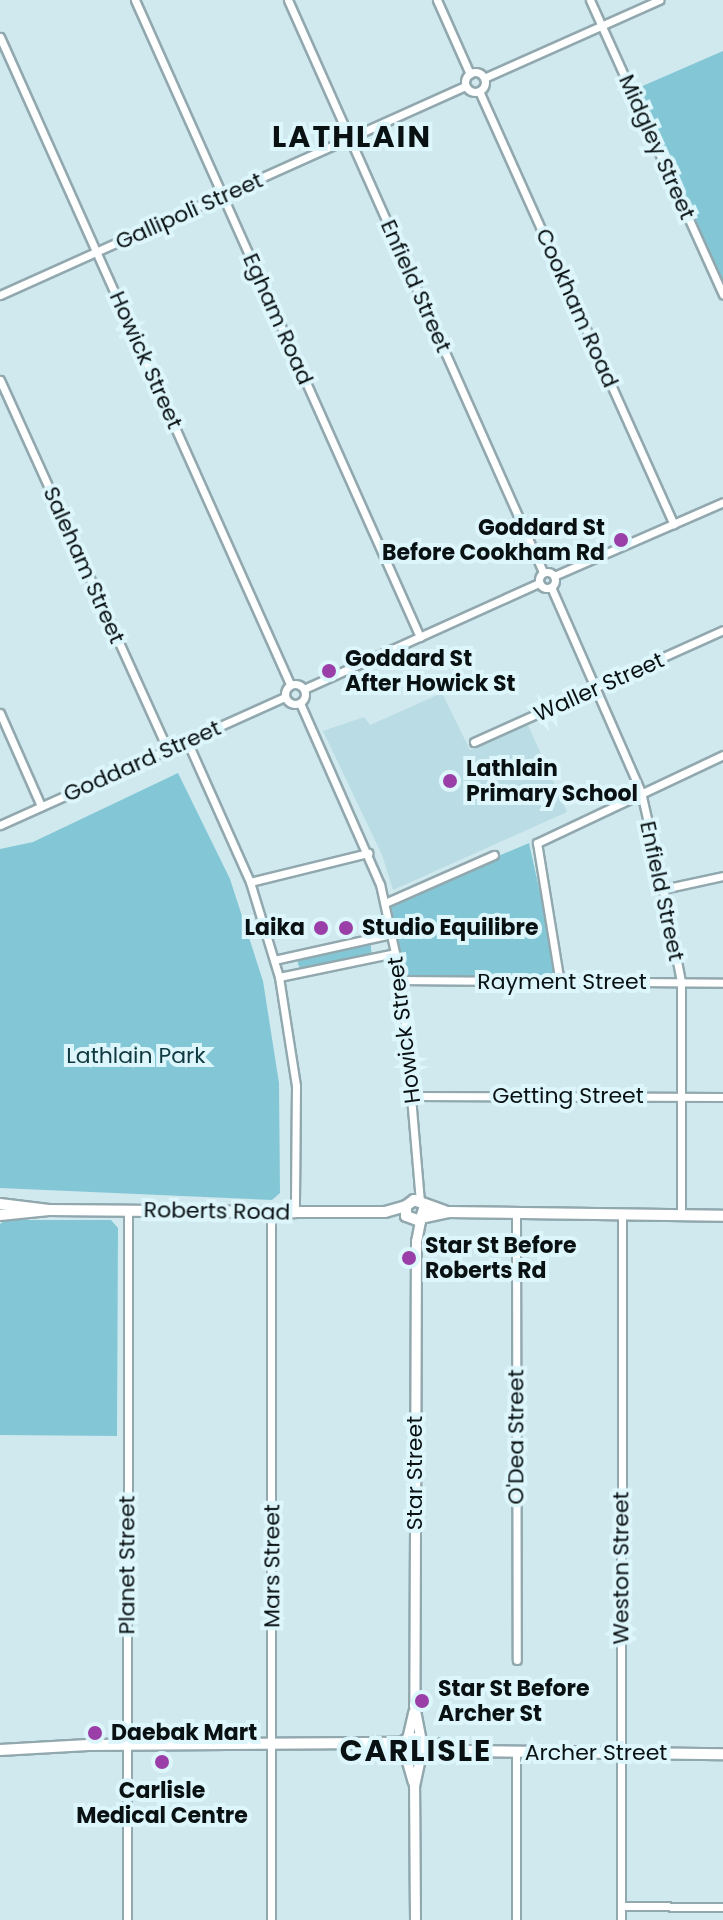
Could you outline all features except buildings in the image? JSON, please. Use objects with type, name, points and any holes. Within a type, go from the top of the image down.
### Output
[{"type":"main road","name":"Roberts Road","points":[[0,1204],[49,1210],[723,1216]]},
{"type":"main road","name":"Roberts Road","points":[[0,1215],[44,1214],[49,1210]]},
{"type":"main road","points":[[3,1746],[272,1748],[405,1741],[421,1750]]},
{"type":"main road","points":[[404,1757],[405,1741]]},
{"type":"main road","points":[[272,1748],[404,1757],[421,1750]]},
{"type":"main road","name":"Archer Street","points":[[421,1750],[723,1751]]},
{"type":"street","name":"Egham Road","points":[[135,0],[420,637]]},
{"type":"street","name":"Enfield Street","points":[[288,0],[543,572]]},
{"type":"street","points":[[437,0],[470,74],[465,86],[479,91],[484,78]]},
{"type":"street","name":"Midgley Street","points":[[590,0],[723,294]]},
{"type":"street","points":[[470,74],[484,78],[659,0]]},
{"type":"street","name":"Howick Street","points":[[0,37],[290,684]]},
{"type":"street","name":"Gallipoli Street","points":[[0,295],[465,86]]},
{"type":"street","name":"Cookham Road","points":[[479,91],[674,524]]},
{"type":"street","name":"Saleham Street","points":[[0,380],[168,750]]},
{"type":"street","points":[[539,583],[543,572],[554,576],[723,502]]},
{"type":"street","points":[[304,689],[300,703],[285,697],[290,684],[304,689],[539,583],[551,587],[554,576]]},
{"type":"street","name":"Enfield Street","points":[[551,587],[641,792],[663,889],[681,982],[681,1215]]},
{"type":"street","name":"Waller Street","points":[[474,742],[723,630]]},
{"type":"street","name":"Goddard Street","points":[[0,825],[285,697]]},
{"type":"street","name":"Howick Street","points":[[300,703],[368,853],[385,903],[401,980],[413,1096],[415,1212]]},
{"type":"street","points":[[0,713],[41,806]]},
{"type":"street","points":[[187,741],[250,882],[279,977],[296,1086],[295,1212]]},
{"type":"street","points":[[560,983],[537,843],[723,755]]},
{"type":"street","points":[[250,882],[368,853]]},
{"type":"street","points":[[385,903],[494,855]]},
{"type":"street","points":[[663,889],[723,876]]},
{"type":"street","points":[[274,960],[391,934]]},
{"type":"street","points":[[370,938],[372,958]]},
{"type":"street","points":[[279,977],[395,953]]},
{"type":"street","points":[[298,956],[302,972]]},
{"type":"street","name":"Rayment Street","points":[[401,980],[723,983]]},
{"type":"street","name":"Getting Street","points":[[413,1096],[723,1097]]},
{"type":"street","name":"Planet Street","points":[[127,1920],[128,1211]]},
{"type":"street","name":"Mars Street","points":[[271,1212],[271,1920]]},
{"type":"street","name":"Star Street","points":[[415,1212],[414,1705],[421,1750],[414,1786],[415,1920]]},
{"type":"street","name":"O'Dea Street","points":[[516,1214],[517,1660]]},
{"type":"street","name":"Weston Street","points":[[621,1920],[622,1216]]},
{"type":"street","name":"Star Street","points":[[405,1741],[414,1705]]},
{"type":"street","points":[[516,1751],[516,1920]]},
{"type":"street","name":"Star Street","points":[[404,1757],[414,1786]]},
{"type":"street","points":[[621,1906],[723,1907]]},
{"type":"shaded area","name":"Lathlain Primary School","points":[[442,693],[470,750],[528,725],[567,812],[393,890],[382,855],[323,731],[364,717],[370,725]]},
{"type":"green space","points":[[723,51],[723,294],[631,91]]},
{"type":"green space","name":"Lathlain Park","points":[[178,773],[230,879],[263,981],[279,1083],[280,1193],[272,1200],[0,1188],[0,849],[33,842]]},
{"type":"green space","points":[[529,843],[560,983],[401,980],[391,902]]},
{"type":"green space","points":[[370,938],[372,958],[302,972],[298,964],[298,956]]},
{"type":"green space","points":[[5,1220],[111,1220],[118,1228],[117,1436],[0,1435],[0,1224]]},
{"type":"place","name":"Goddard St Before Cookham Rd","points":[[621,540]]},
{"type":"place","name":"Goddard St After Howick St","points":[[329,671]]},
{"type":"place","name":"Lathlain Primary School","points":[[450,781]]},
{"type":"place","name":"Laika","points":[[321,928]]},
{"type":"place","name":"Studio Equilibre","points":[[346,928]]},
{"type":"place","name":"Star St Before Roberts Rd","points":[[409,1258]]},
{"type":"place","name":"Star St Before Archer St","points":[[422,1701]]},
{"type":"place","name":"Daebak Mart","points":[[95,1733]]},
{"type":"place","name":"Carlisle Medical Centre","points":[[162,1762]]},
{"type":"district","name":"LATHLAIN","points":[[352,137]]},
{"type":"district","name":"CARLISLE","points":[[416,1751]]}]
